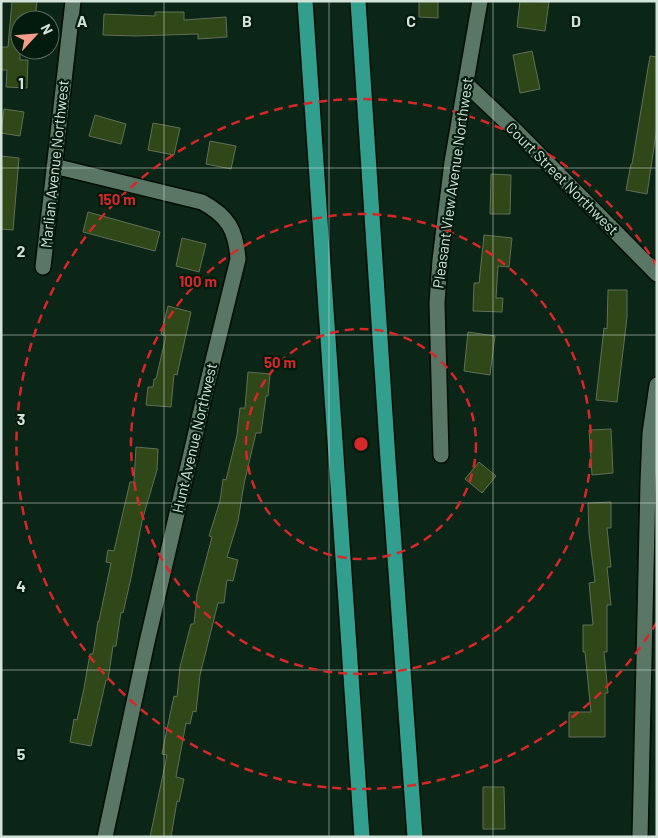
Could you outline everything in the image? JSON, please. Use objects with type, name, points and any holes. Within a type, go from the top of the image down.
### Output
[{"type":"highway","points":[[305,1],[362,837]]},
{"type":"highway","points":[[358,1],[415,837]]},
{"type":"street","name":"Marlian Avenue Northwest","points":[[43,267],[73,1]]},
{"type":"street","name":"Pleasant View Avenue Northwest","points":[[441,455],[437,303],[440,260],[452,162],[480,1]]},
{"type":"street","name":"Court Street Northwest","points":[[466,84],[517,132],[657,274]]},
{"type":"street","name":"Hunt Avenue Northwest","points":[[54,166],[202,202],[215,209],[232,228],[238,251],[238,259],[147,642],[105,837]]},
{"type":"street","points":[[640,837],[648,483],[650,433],[657,385]]},
{"type":"building","points":[[12,1],[37,1],[36,10],[11,10]]},
{"type":"building","points":[[419,1],[438,1],[438,18],[419,17]]},
{"type":"building","points":[[520,1],[549,2],[545,31],[517,27]]},
{"type":"building","points":[[155,12],[184,12],[184,20],[226,17],[227,37],[198,39],[198,34],[103,35],[104,14],[155,16]]},
{"type":"building","points":[[10,24],[10,60],[28,60],[27,88],[6,87],[7,70],[1,70],[1,47],[8,47]]},
{"type":"building","points":[[532,51],[540,89],[520,93],[513,55]]},
{"type":"building","points":[[650,56],[657,57],[657,127],[647,194],[626,190]]},
{"type":"building","points":[[4,109],[24,112],[20,136],[1,133]]},
{"type":"building","points":[[95,115],[126,124],[121,144],[89,136]]},
{"type":"building","points":[[153,123],[180,128],[174,155],[148,150]]},
{"type":"building","points":[[210,141],[236,146],[231,169],[206,164]]},
{"type":"building","points":[[1,156],[19,158],[13,230],[1,229]]},
{"type":"building","points":[[491,174],[511,175],[510,214],[490,214]]},
{"type":"building","points":[[88,212],[160,232],[155,251],[83,232]]},
{"type":"building","points":[[484,235],[512,238],[509,267],[498,266],[496,298],[503,298],[502,312],[473,311],[474,283],[479,283]]},
{"type":"building","points":[[182,238],[206,244],[199,272],[176,266]]},
{"type":"building","points":[[608,290],[627,290],[627,317],[617,402],[596,400],[604,328],[607,329]]},
{"type":"building","points":[[168,306],[191,312],[177,375],[174,374],[171,407],[146,405],[148,387],[153,387],[154,379],[156,379],[166,336],[161,334]]},
{"type":"building","points":[[468,332],[495,336],[490,375],[464,371]]},
{"type":"building","points":[[248,372],[270,374],[261,433],[256,433],[244,484],[238,521],[227,557],[238,560],[233,581],[227,580],[224,603],[218,603],[200,675],[196,712],[193,711],[190,724],[186,723],[176,777],[184,779],[179,802],[177,801],[171,837],[150,837],[167,755],[162,754],[174,696],[177,697],[180,667],[191,624],[194,624],[197,594],[212,537],[209,536],[220,501],[223,479],[226,480],[237,435],[240,408],[245,408]]},
{"type":"building","points":[[611,429],[613,473],[592,475],[589,430]]},
{"type":"building","points":[[136,447],[158,449],[157,470],[142,521],[123,613],[121,612],[116,646],[113,646],[108,680],[106,680],[91,746],[70,742],[74,719],[77,720],[90,654],[93,654],[111,563],[106,562],[108,550],[114,551],[130,482],[134,482]]},
{"type":"building","points":[[479,462],[496,476],[482,493],[465,479]]},
{"type":"building","points":[[611,502],[611,528],[607,528],[611,567],[607,567],[611,605],[607,605],[607,652],[604,652],[608,693],[605,693],[605,737],[569,737],[569,712],[591,712],[585,652],[583,652],[583,625],[593,625],[589,583],[595,582],[589,533],[588,503]]},
{"type":"building","points":[[483,787],[504,787],[505,829],[483,829]]}]
